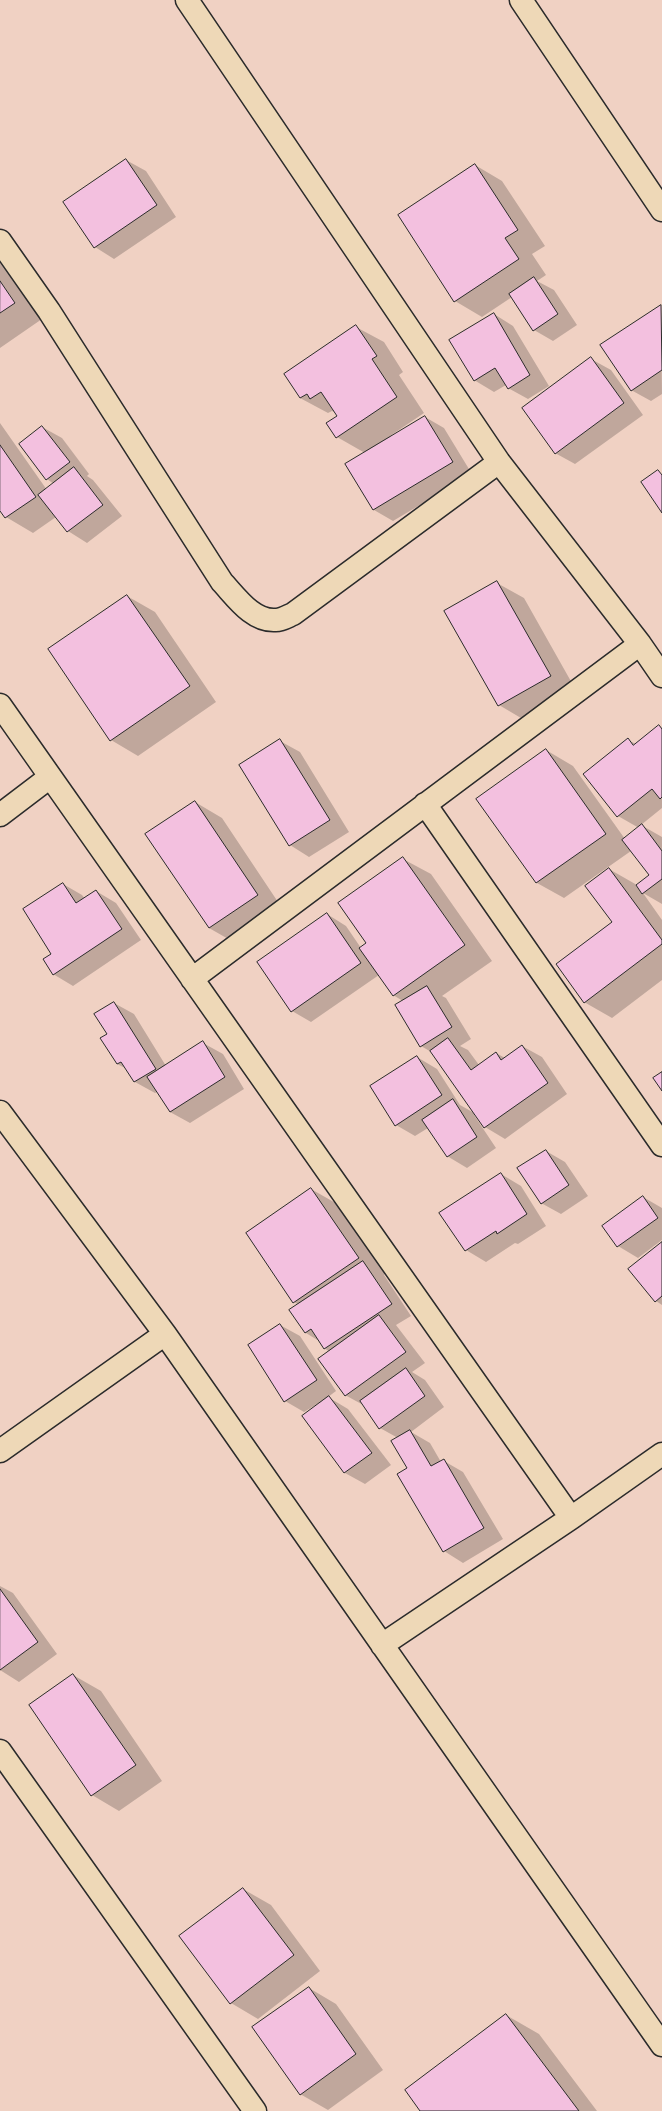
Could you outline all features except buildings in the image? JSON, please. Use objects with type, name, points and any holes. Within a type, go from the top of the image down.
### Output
[{"type":"street","points":[[187,0],[499,462],[640,644],[662,676]]},
{"type":"street","points":[[521,0],[662,210]]},
{"type":"street","points":[[0,241],[49,311],[222,582],[245,607],[265,620],[278,620],[293,614],[499,462]]},
{"type":"street","points":[[192,979],[640,644]]},
{"type":"street","points":[[0,705],[571,1518]]},
{"type":"street","points":[[0,814],[50,777]]},
{"type":"street","points":[[425,804],[662,1145]]},
{"type":"street","points":[[0,1112],[165,1334],[662,2045]]},
{"type":"street","points":[[0,1451],[165,1334]]},
{"type":"street","points":[[382,1645],[571,1518],[662,1454]]},
{"type":"street","points":[[0,1750],[255,2111]]}]
